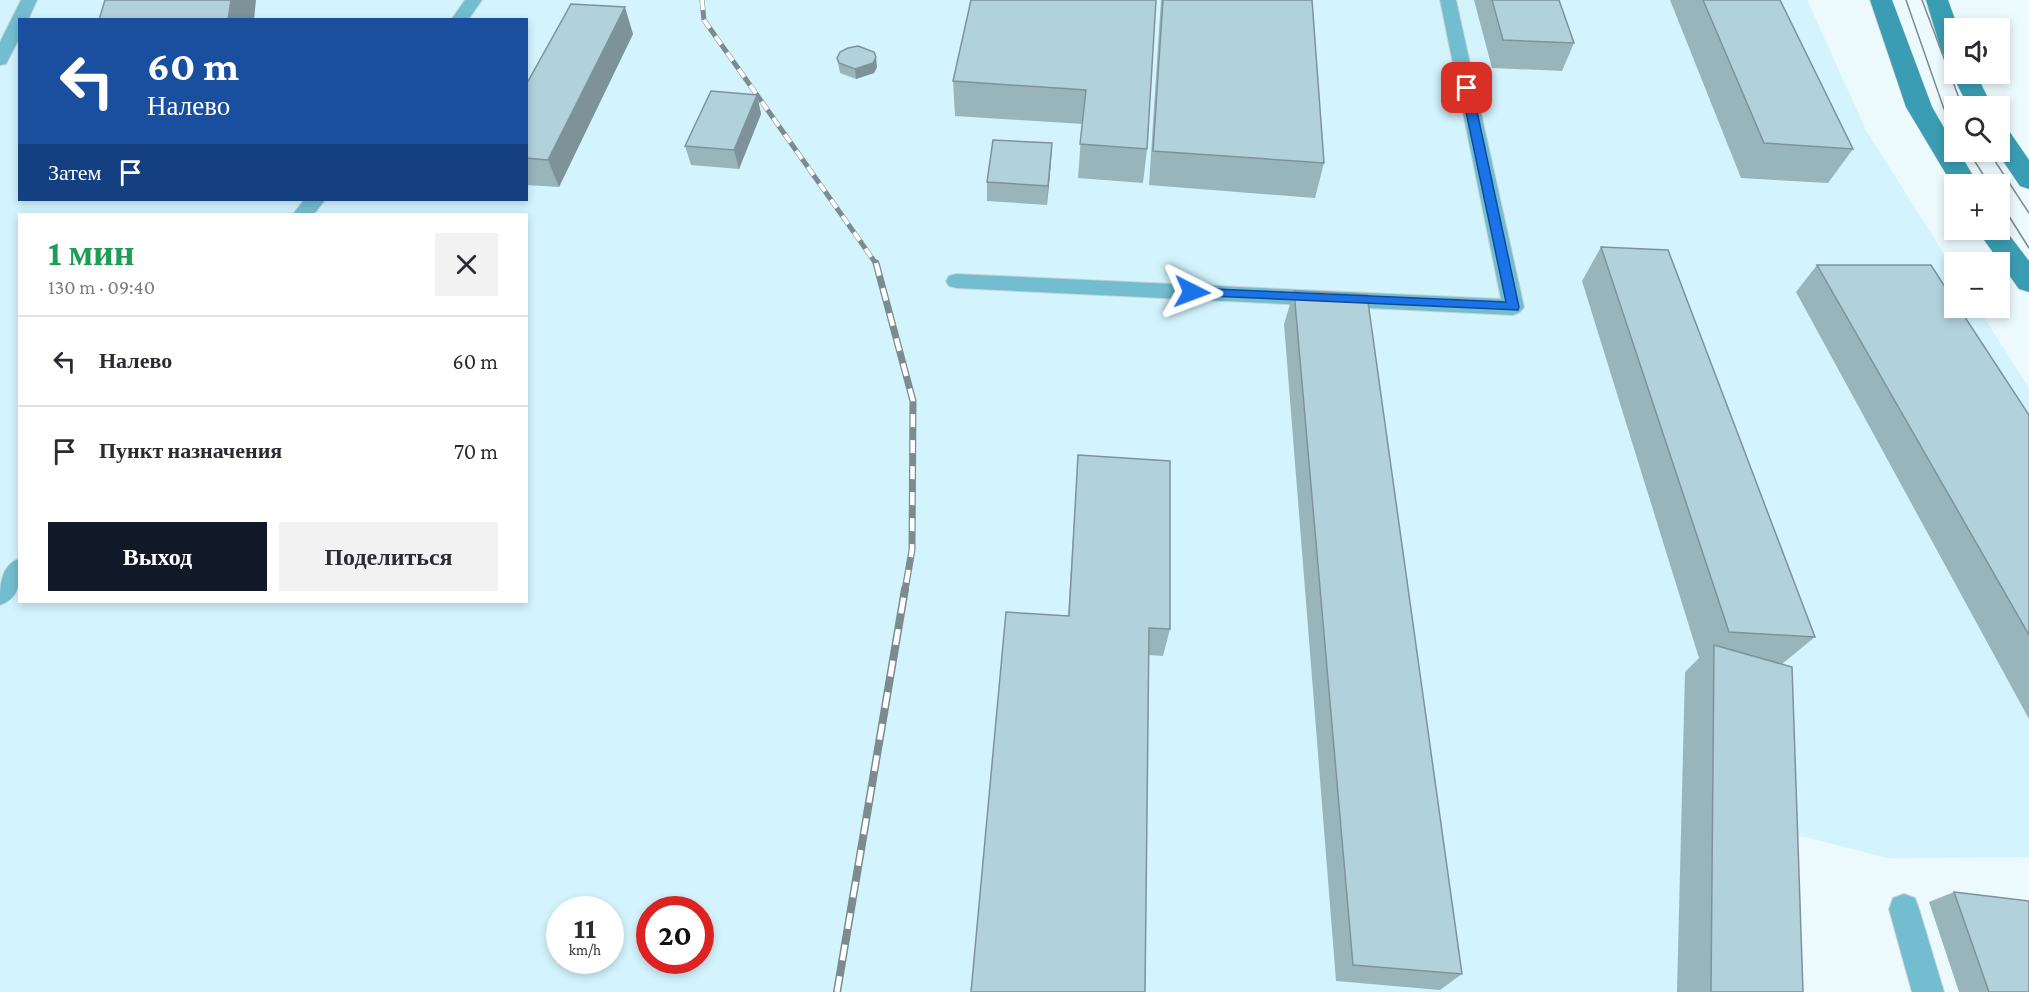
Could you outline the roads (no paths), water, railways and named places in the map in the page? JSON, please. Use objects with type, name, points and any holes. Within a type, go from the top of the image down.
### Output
[{"type":"main road","points":[[1881,0],[1919,107],[1959,174]]},
{"type":"main road","points":[[1937,0],[1944,22]]},
{"type":"main road","points":[[2010,152],[2029,180]]},
{"type":"main road","points":[[1998,240],[2029,282]]},
{"type":"lane","points":[[20,18],[29,0]]},
{"type":"lane","points":[[460,18],[474,0]]},
{"type":"lane","points":[[956,281],[1513,307],[1448,0]]},
{"type":"lane","points":[[0,60],[18,23]]},
{"type":"lane","points":[[304,213],[314,201]]},
{"type":"lane","points":[[0,594],[18,572]]},
{"type":"lane","points":[[1904,909],[1928,992]]},
{"type":"tram line","points":[[1906,0],[1944,109]]},
{"type":"tram line","points":[[1922,0],[1958,96]]},
{"type":"tram line","points":[[1975,162],[1983,174]]},
{"type":"tram line","points":[[1996,162],[2029,213]]},
{"type":"tram line","points":[[2010,218],[2029,248]]},
{"type":"railway","points":[[702,0],[704,20],[876,264]]},
{"type":"railway","points":[[876,264],[913,401],[912,550],[905,590]]},
{"type":"railway","points":[[837,992],[905,589]]}]
